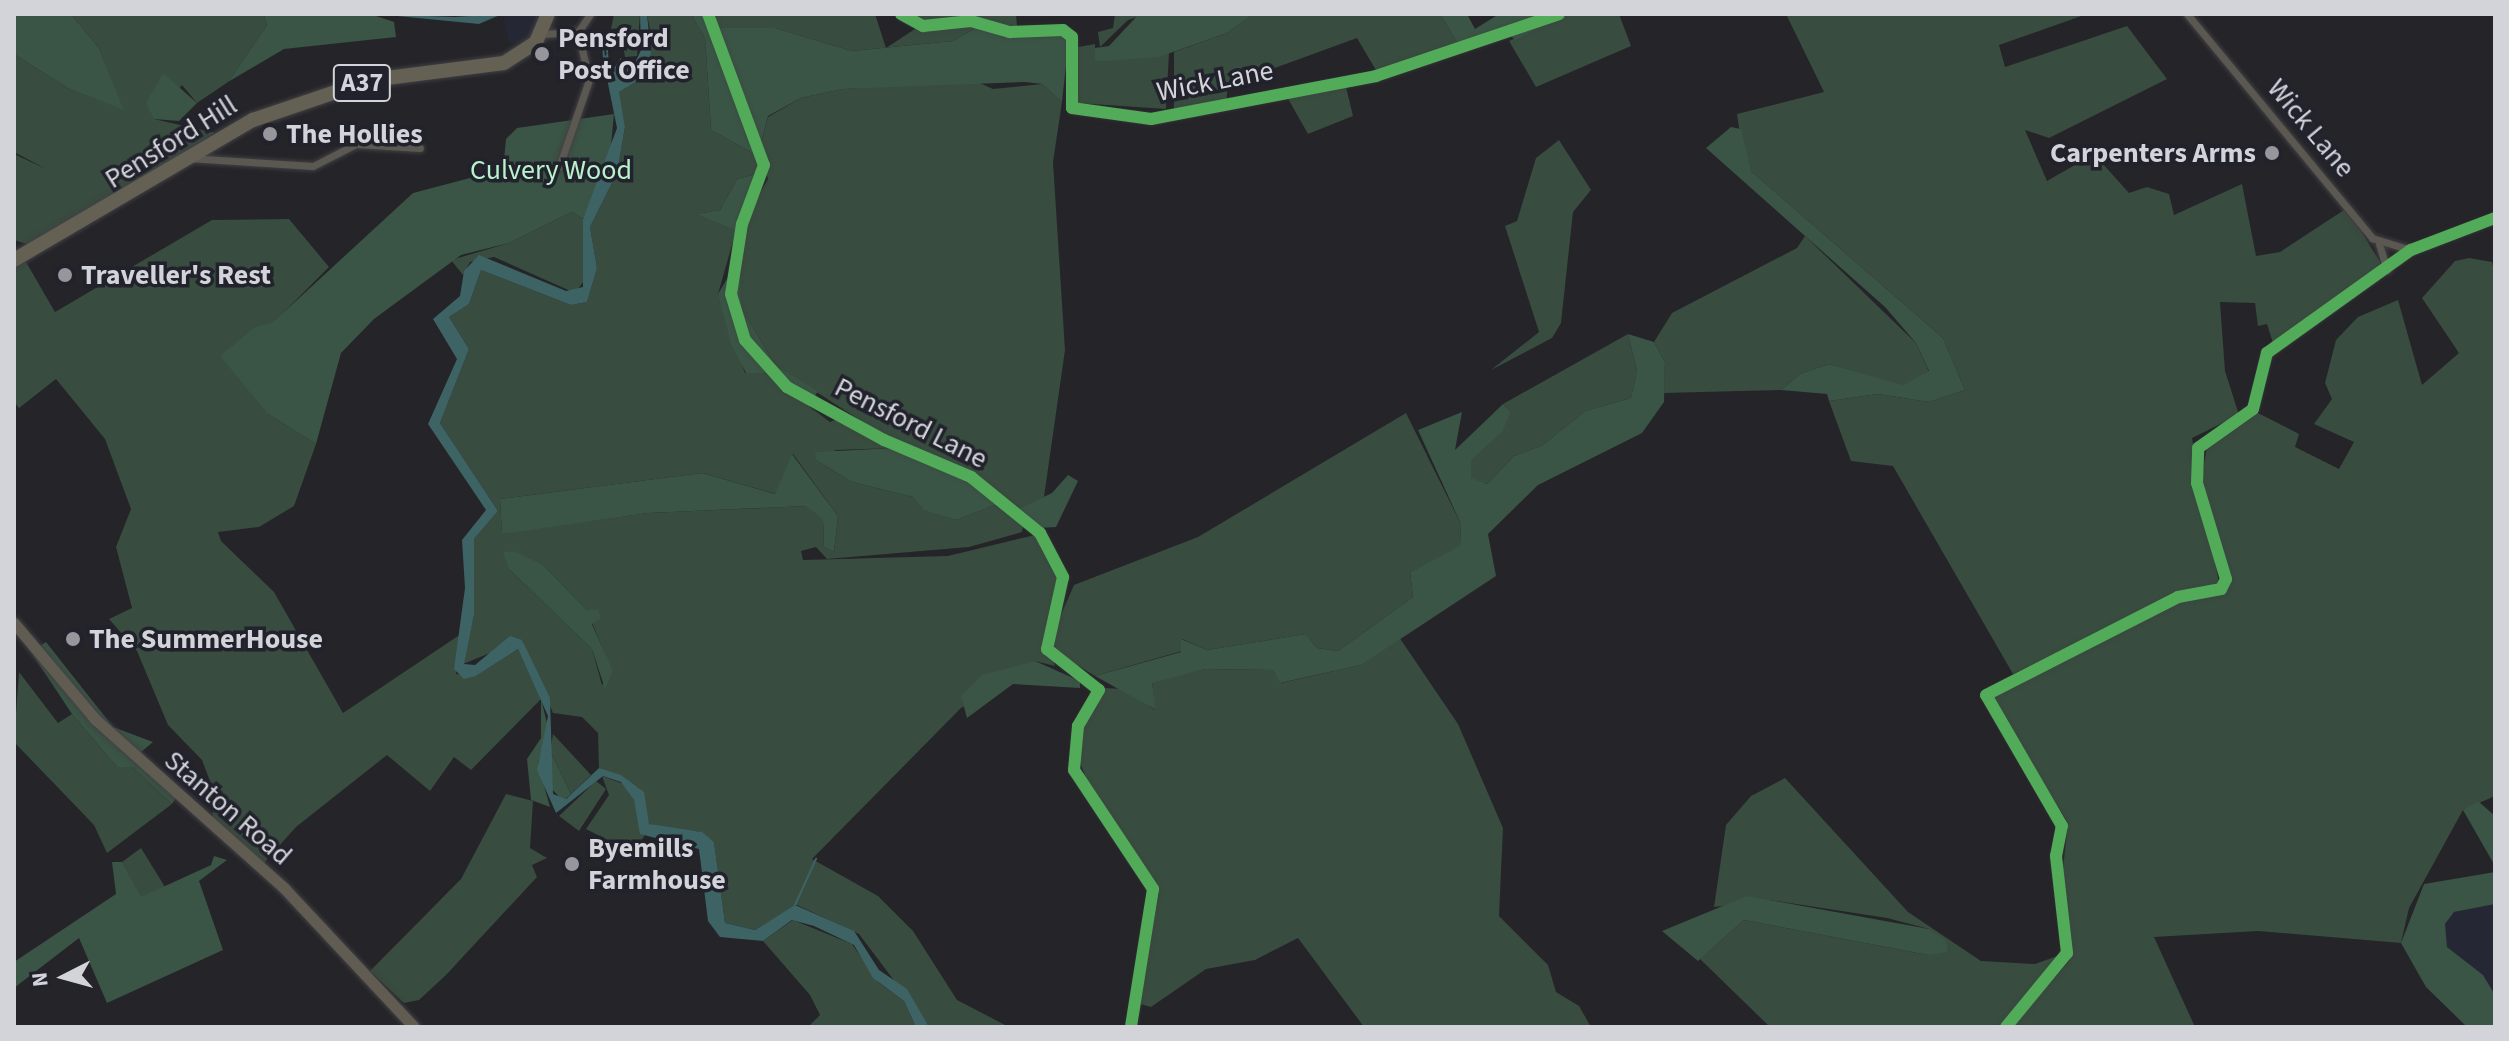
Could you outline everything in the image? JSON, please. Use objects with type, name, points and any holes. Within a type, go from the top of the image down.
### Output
[{"type":"highway","points":[[542,34],[548,14]]},
{"type":"highway","name":"Pensford Hill","points":[[14,260],[93,221],[186,157],[253,120],[363,82],[504,63],[542,34]]},
{"type":"main road","name":"Stanton Road","points":[[14,623],[95,719],[284,888],[414,1027]]},
{"type":"street","points":[[559,167],[589,80],[578,32],[590,14]]},
{"type":"street","name":"Pensford Lane","points":[[708,14],[757,146],[764,178],[742,224],[731,294],[755,356],[787,387],[884,440],[971,477],[1040,533],[1063,577],[1047,649],[1099,690],[1078,726],[1074,770],[1153,889],[1131,1027]]},
{"type":"street","name":"Wick Lane","points":[[901,14],[923,26],[971,21],[1072,37],[1073,59],[1067,93],[1072,108],[1169,119],[1422,64],[1559,14]]},
{"type":"street","name":"Wick Lane","points":[[2187,14],[2379,244]]},
{"type":"street","points":[[542,34],[578,32]]},
{"type":"street","points":[[186,157],[313,166],[356,144],[406,151],[420,148]]},
{"type":"street","points":[[2006,1027],[2067,953],[2056,856],[2062,826],[1986,695],[2178,597],[2221,589],[2226,579],[2197,483],[2198,448],[2253,409],[2267,353],[2411,250],[2495,218]]},
{"type":"street","points":[[2387,270],[2379,244],[2411,250]]},
{"type":"shaded area","points":[[377,14],[454,17],[502,14],[479,24]]},
{"type":"shaded area","points":[[503,14],[543,14],[532,39],[509,44]]},
{"type":"shaded area","points":[[640,14],[647,14],[651,53],[645,76],[619,92],[625,127],[617,173],[590,227],[597,268],[587,302],[571,305],[481,270],[469,304],[449,317],[469,349],[440,423],[498,511],[474,539],[474,615],[464,664],[475,665],[510,636],[522,640],[550,698],[553,794],[566,799],[599,768],[621,775],[644,792],[649,824],[702,832],[714,842],[725,923],[755,930],[795,905],[854,931],[879,970],[907,989],[929,1027],[916,1027],[904,1001],[873,978],[854,945],[814,926],[792,920],[763,941],[720,937],[708,921],[699,849],[640,834],[634,800],[621,782],[603,776],[556,813],[537,770],[548,716],[518,649],[476,676],[464,679],[454,669],[465,588],[462,540],[486,510],[428,424],[457,359],[433,319],[460,296],[464,271],[479,255],[566,291],[583,287],[583,219],[617,128],[603,59],[608,52],[610,74],[621,58],[631,71],[641,50]]},
{"type":"shaded area","points":[[2495,904],[2495,995],[2483,975],[2446,947],[2445,924],[2454,912]]},
{"type":"green space","points":[[14,14],[71,14],[99,48],[124,110],[69,89],[14,54]]},
{"type":"green space","points":[[71,14],[264,15],[267,25],[228,82],[197,103],[182,85],[154,119],[215,133],[30,245],[14,240],[14,154],[46,169],[14,152],[14,54],[69,89],[123,109],[99,48]]},
{"type":"green space","points":[[219,14],[370,14],[394,22],[396,37],[284,49],[228,82],[267,25],[264,15]]},
{"type":"green space","points":[[614,14],[640,14],[637,56],[625,57],[620,28],[611,29]]},
{"type":"green space","points":[[647,14],[691,14],[705,38],[711,130],[760,157],[763,172],[737,179],[720,210],[697,214],[736,231],[718,294],[745,373],[765,373],[830,422],[839,418],[895,448],[836,450],[816,460],[852,482],[913,497],[926,511],[956,520],[998,504],[1024,522],[1022,532],[969,547],[827,559],[816,547],[801,551],[803,560],[948,556],[1035,535],[1061,580],[1044,637],[1055,666],[1035,661],[961,708],[812,859],[878,896],[913,931],[957,1000],[1009,1027],[929,1027],[859,934],[797,905],[755,930],[725,923],[714,842],[698,831],[660,830],[645,821],[639,788],[599,768],[598,733],[582,717],[553,713],[522,640],[463,664],[474,615],[474,539],[498,511],[440,423],[469,349],[449,317],[469,304],[481,270],[571,305],[587,302],[597,268],[590,227],[617,173],[625,127],[618,92],[645,76],[652,41]],"holes":[[[793,454],[838,516],[834,552],[824,547],[823,520],[807,506],[648,513],[502,533],[500,499],[702,473],[776,494]],[[543,565],[587,610],[612,671],[602,685],[592,649],[509,569]]]},
{"type":"green space","points":[[691,14],[706,14],[760,157],[711,130],[705,38]]},
{"type":"green space","points":[[715,14],[875,14],[886,48],[852,51],[775,28],[718,28]]},
{"type":"green space","points":[[907,14],[1016,14],[1017,27],[969,18],[923,23]]},
{"type":"green space","points":[[1115,14],[1146,14],[1128,20],[1100,47],[1098,32],[1113,28]]},
{"type":"green space","points":[[1254,14],[1440,14],[1461,49],[1377,72],[1357,38],[1228,85],[1226,104],[1174,114],[1174,52],[1227,33]]},
{"type":"green space","points":[[1254,14],[1227,33],[1159,57],[1095,62],[1095,48],[1109,46],[1138,15]]},
{"type":"green space","points":[[1440,14],[1467,14],[1475,29],[1499,14],[1566,14],[1515,40],[1507,32],[1461,49]]},
{"type":"green space","points":[[1566,14],[1619,14],[1631,46],[1536,87],[1509,41]]},
{"type":"green space","points":[[1786,14],[2087,14],[1999,45],[2005,67],[2127,26],[2167,79],[2049,138],[2025,130],[2047,181],[2094,154],[2129,193],[2147,187],[2169,194],[2174,215],[2242,184],[2256,256],[2280,252],[2344,210],[2361,231],[2380,262],[2379,273],[2273,343],[2267,324],[2258,326],[2255,303],[2220,302],[2225,371],[2239,415],[2192,438],[2219,583],[2176,595],[2013,674],[1893,466],[1851,461],[1829,401],[1878,394],[1929,402],[1965,390],[1943,338],[1751,171],[1743,154],[1737,114],[1824,92]]},
{"type":"green space","points":[[981,25],[953,41],[887,48],[918,27]]},
{"type":"green space","points":[[981,25],[1007,35],[1062,32],[1069,38],[1062,102],[1042,84],[1025,82],[843,89],[801,98],[768,116],[760,147],[718,28],[775,28],[852,51],[953,41]]},
{"type":"green space","points":[[1095,44],[1095,62],[1169,53],[1166,109],[1076,103],[1070,91],[1078,47]]},
{"type":"green space","points":[[163,73],[197,103],[179,121],[154,119],[146,103]]},
{"type":"green space","points":[[975,81],[993,89],[1042,84],[1062,102],[1053,162],[1065,350],[1044,497],[1019,509],[973,474],[880,433],[776,366],[741,308],[738,289],[750,211],[768,179],[760,147],[768,117],[801,98],[843,89]]},
{"type":"green space","points":[[1345,83],[1353,116],[1308,134],[1286,95]]},
{"type":"green space","name":"Culvery Wood","points":[[614,114],[610,156],[583,219],[572,212],[509,243],[461,255],[374,319],[341,353],[316,444],[268,414],[220,356],[255,327],[272,323],[413,193],[489,173],[504,160],[506,139],[517,128]]},
{"type":"green space","points":[[1731,127],[1741,129],[1751,171],[1943,338],[1965,390],[1929,402],[1878,394],[1829,401],[1827,394],[1781,390],[1800,374],[1829,364],[1903,385],[1929,371],[1916,343],[1885,307],[1706,148]]},
{"type":"green space","points":[[1559,140],[1591,190],[1573,212],[1561,323],[1552,338],[1491,370],[1539,332],[1505,226],[1517,221],[1536,158]]},
{"type":"green space","points":[[763,172],[736,231],[696,214],[720,210],[737,179]]},
{"type":"green space","points":[[572,212],[583,219],[584,281],[575,293],[494,257],[470,262],[463,275],[451,260],[509,243]]},
{"type":"green space","points":[[289,219],[329,267],[272,324],[255,328],[268,414],[316,444],[294,506],[259,527],[218,532],[221,541],[274,592],[343,713],[461,634],[456,674],[476,676],[518,649],[541,699],[471,770],[454,757],[430,791],[387,755],[296,827],[263,864],[212,824],[214,792],[202,760],[168,725],[137,651],[109,619],[132,608],[116,547],[131,509],[105,439],[56,379],[19,408],[14,402],[14,267],[26,262],[55,312],[212,220]]},
{"type":"green space","points":[[1805,236],[1916,343],[1929,372],[1921,382],[1903,386],[1829,364],[1800,374],[1781,390],[1664,393],[1665,362],[1654,342],[1672,313],[1797,248]]},
{"type":"green space","points":[[740,257],[741,308],[776,366],[818,391],[809,407],[765,373],[746,373],[731,344],[718,294]]},
{"type":"green space","points":[[2469,258],[2492,262],[2495,274],[2495,796],[2463,810],[2409,908],[2401,943],[2258,931],[2154,937],[2195,1027],[2012,1027],[2070,960],[2062,877],[2068,823],[1991,699],[1995,693],[2178,603],[2220,593],[2230,577],[2201,481],[2207,447],[2258,413],[2299,434],[2295,447],[2339,469],[2354,442],[2314,424],[2332,399],[2325,383],[2336,340],[2358,317],[2398,300],[2422,385],[2459,353],[2422,298],[2455,261]]},
{"type":"green space","points":[[1628,334],[1637,371],[1631,398],[1585,411],[1543,445],[1514,456],[1487,484],[1471,479],[1471,460],[1511,412],[1503,404]]},
{"type":"green space","points":[[1628,334],[1654,342],[1665,362],[1664,402],[1642,433],[1538,485],[1488,534],[1496,576],[1361,665],[1280,683],[1273,670],[1206,669],[1152,683],[1156,710],[1095,676],[1181,652],[1181,639],[1207,650],[1306,634],[1317,648],[1338,651],[1413,597],[1410,572],[1460,546],[1461,524],[1418,430],[1462,412],[1455,450],[1503,404],[1511,412],[1502,432],[1471,460],[1471,478],[1487,484],[1514,456],[1543,445],[1585,411],[1631,398],[1637,371]]},
{"type":"green space","points":[[1406,413],[1461,524],[1460,547],[1410,572],[1413,597],[1338,651],[1317,648],[1306,634],[1207,650],[1182,639],[1182,651],[1095,676],[1055,652],[1052,635],[1074,585],[1198,537]]},
{"type":"green space","points":[[895,448],[967,479],[998,504],[956,520],[925,511],[913,497],[852,482],[816,460],[815,452]]},
{"type":"green space","points":[[792,454],[838,516],[834,552],[824,547],[823,520],[806,506],[648,513],[502,534],[500,499],[702,473],[775,494]]},
{"type":"green space","points":[[1068,475],[1078,481],[1056,527],[1039,528],[1018,509],[1052,493]]},
{"type":"green space","points":[[514,551],[543,565],[587,610],[598,609],[601,618],[592,624],[613,671],[605,689],[592,649],[509,569],[503,552]]},
{"type":"green space","points":[[1399,637],[1458,724],[1503,828],[1499,916],[1548,965],[1556,992],[1579,1006],[1591,1027],[1364,1027],[1298,938],[1255,960],[1206,969],[1151,1007],[1140,1004],[1159,891],[1092,794],[1078,757],[1082,727],[1105,688],[1122,689],[1155,710],[1152,682],[1206,669],[1273,670],[1281,683],[1361,665]]},
{"type":"green space","points":[[46,642],[113,727],[153,742],[141,752],[179,793],[172,804],[132,767],[117,767],[72,714],[31,652]]},
{"type":"green space","points":[[1035,661],[1080,681],[1080,688],[1013,684],[967,718],[961,696],[982,675]]},
{"type":"green space","points":[[19,672],[58,723],[72,714],[117,767],[132,767],[172,804],[107,853],[94,825],[14,742]]},
{"type":"green space","points":[[541,699],[548,727],[538,764],[550,807],[531,800],[527,759],[541,738]]},
{"type":"green space","points":[[553,734],[591,775],[571,794],[550,751]]},
{"type":"green space","points":[[550,751],[571,794],[563,801],[550,787]]},
{"type":"green space","points":[[602,776],[624,784],[634,800],[645,835],[633,853],[586,829],[609,795]]},
{"type":"green space","points":[[1785,778],[1908,912],[1981,961],[2035,964],[2063,954],[2003,1027],[1770,1027],[1700,959],[1744,920],[1928,955],[1929,929],[1887,918],[1769,900],[1714,907],[1726,825],[1751,796]]},
{"type":"green space","points":[[596,781],[606,789],[579,831],[559,816]]},
{"type":"green space","points":[[506,794],[533,801],[530,848],[547,858],[532,865],[537,877],[446,975],[419,1000],[404,1003],[370,971],[461,879]]},
{"type":"green space","points":[[2478,801],[2495,816],[2495,866],[2463,810]]},
{"type":"green space","points":[[141,848],[165,887],[140,898],[122,862]]},
{"type":"green space","points":[[214,856],[227,860],[199,881],[223,950],[107,1003],[79,938],[14,988],[14,962],[116,894],[112,862],[122,862],[141,897],[211,865]]},
{"type":"green space","points":[[2495,872],[2495,904],[2454,912],[2445,924],[2447,947],[2483,975],[2495,995],[2495,1027],[2467,1027],[2426,987],[2401,943],[2424,884]]},
{"type":"green space","points":[[1747,896],[1929,929],[1946,940],[1948,952],[1928,955],[1744,920],[1698,961],[1662,931]]},
{"type":"green space","points":[[793,920],[852,944],[878,982],[904,1001],[916,1027],[808,1027],[820,1015],[810,995],[763,941]]},
{"type":"waterway","points":[[607,52],[609,33]]},
{"type":"waterway","points":[[603,44],[604,59]]},
{"type":"waterway","points":[[795,905],[816,859]]},
{"type":"cycle path","points":[[708,14],[764,165],[742,224],[731,294],[745,340],[787,387],[884,440],[971,477],[1040,533],[1063,577],[1047,649],[1099,690],[1078,726],[1074,770],[1153,889],[1131,1027]]},
{"type":"cycle path","points":[[901,14],[923,26],[971,21],[1010,32],[1063,30],[1072,37],[1072,108],[1151,119],[1376,76],[1559,14]]},
{"type":"cycle path","points":[[2006,1027],[2067,953],[2056,856],[2062,826],[1986,695],[2178,597],[2221,589],[2226,579],[2197,483],[2198,448],[2253,409],[2267,353],[2411,250],[2495,218]]},
{"type":"place","name":"Pensford Post Office","points":[[542,54]]},
{"type":"place","name":"The Hollies","points":[[270,134]]},
{"type":"place","name":"Carpenters Arms","points":[[2272,153]]},
{"type":"place","name":"Traveller's Rest","points":[[65,275]]},
{"type":"place","name":"The SummerHouse","points":[[73,639]]},
{"type":"place","name":"Byemills Farmhouse","points":[[572,864]]}]
